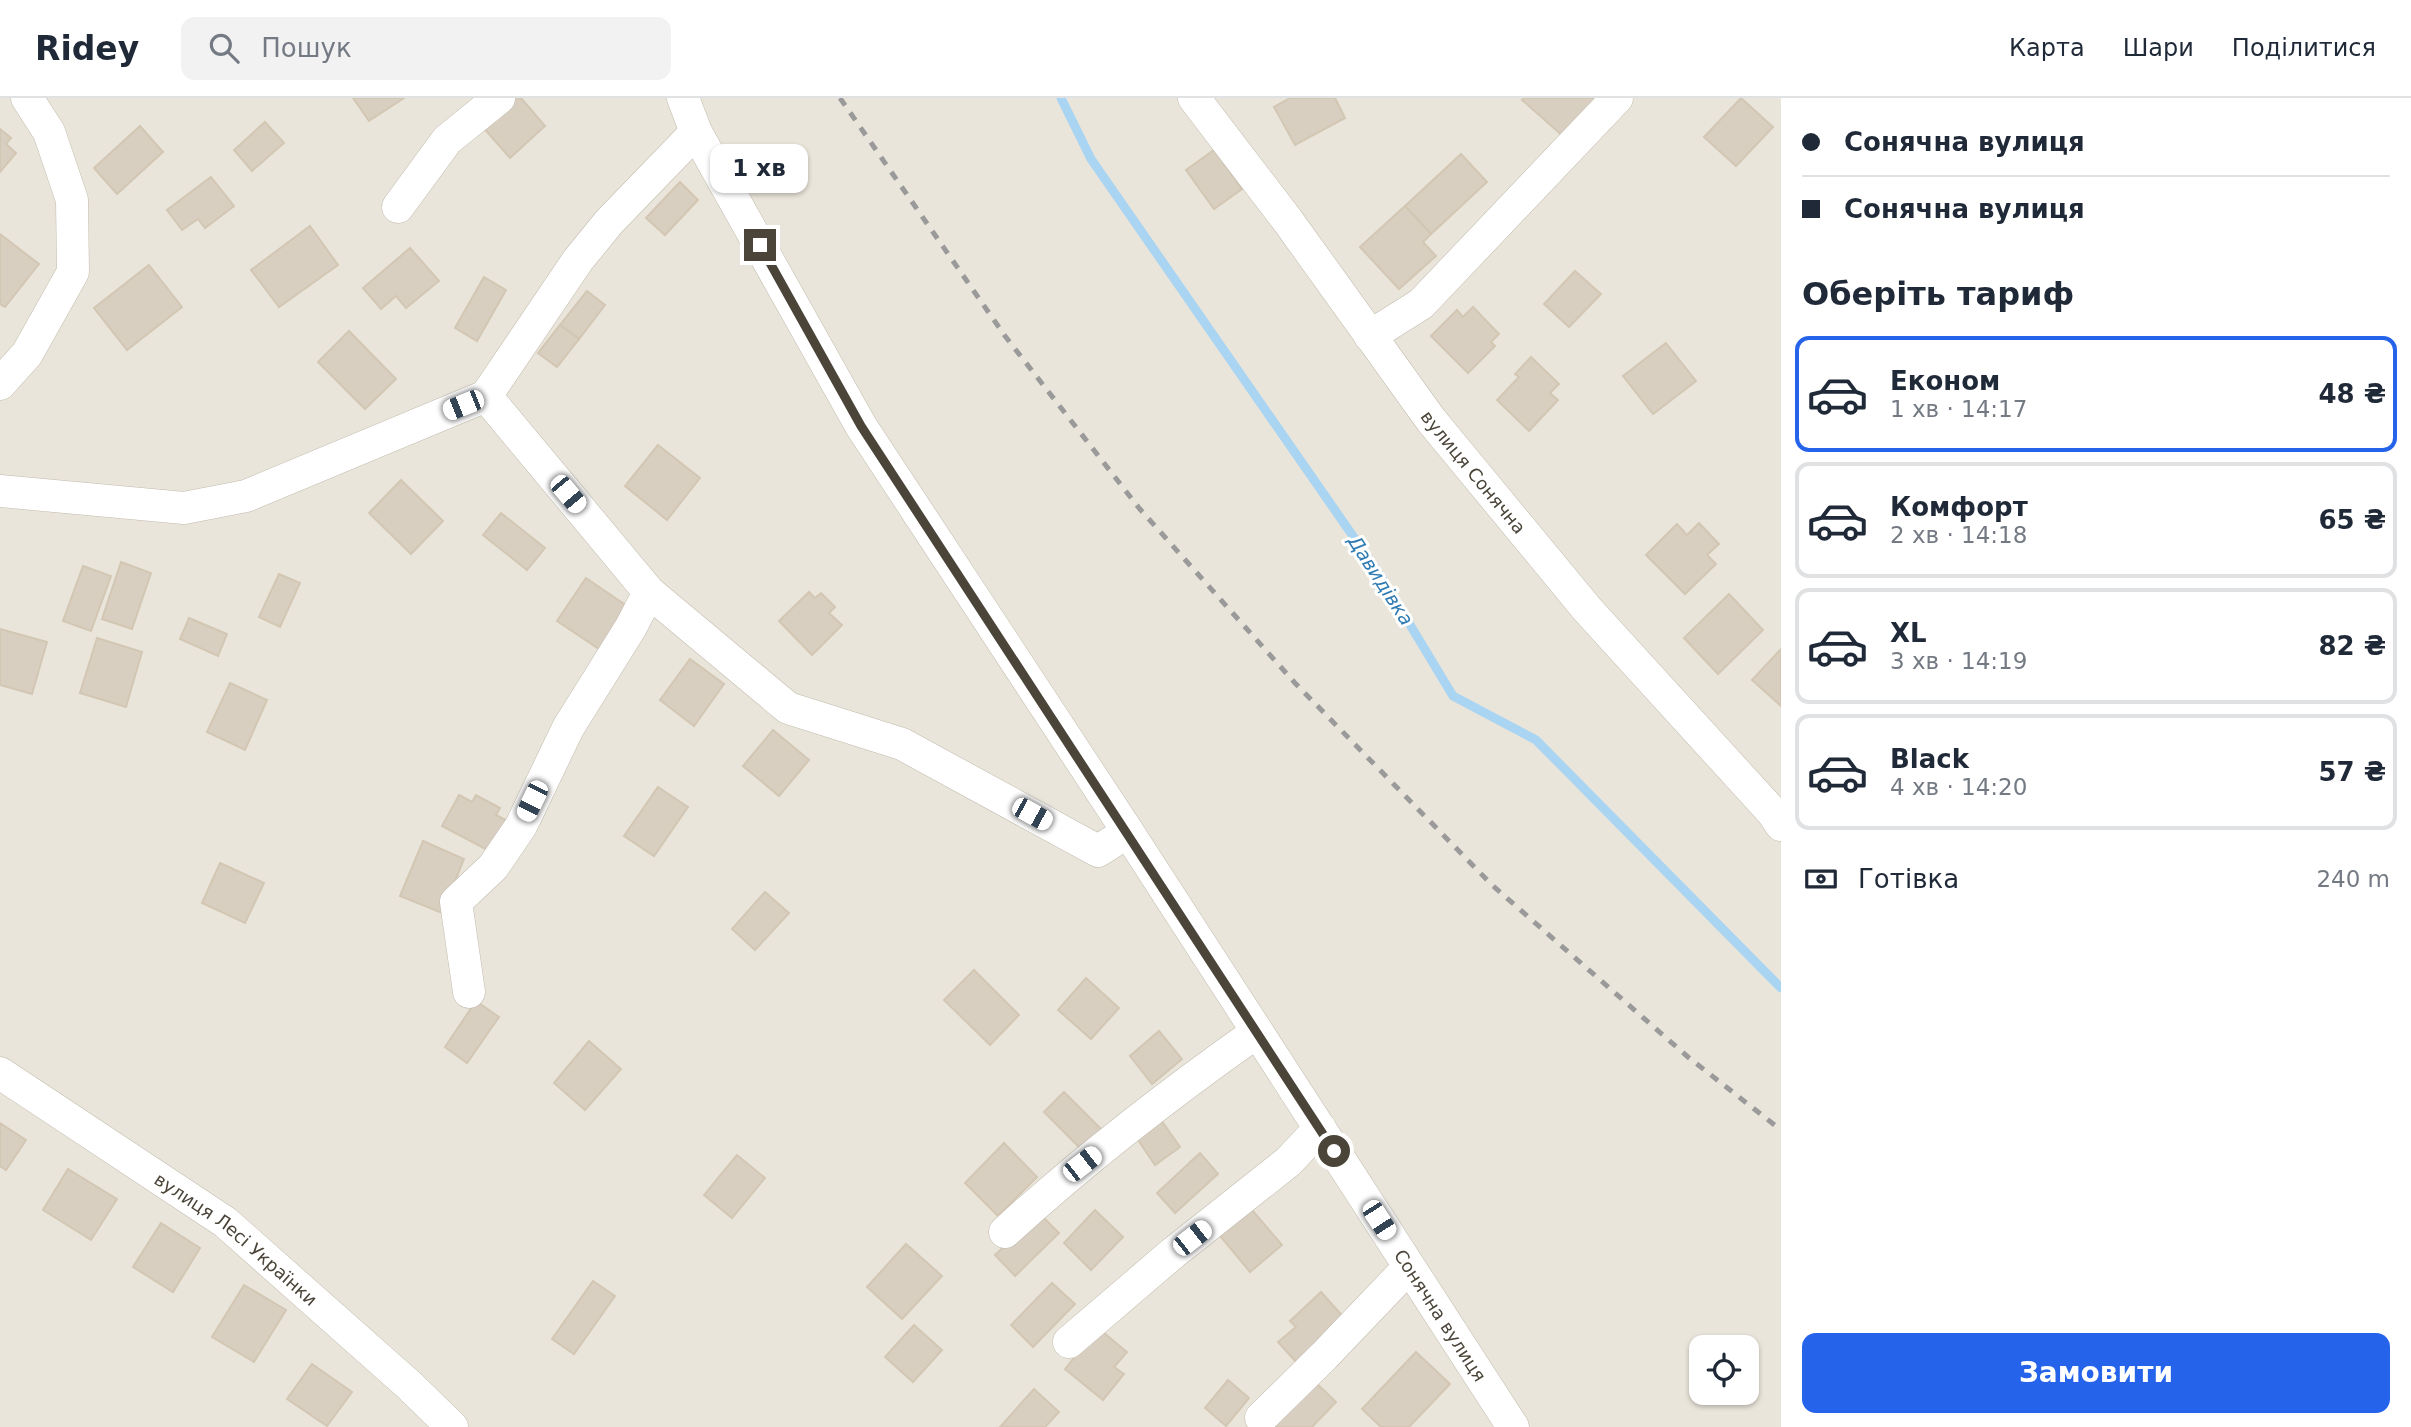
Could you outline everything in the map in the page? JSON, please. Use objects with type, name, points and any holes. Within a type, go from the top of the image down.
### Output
[{"type":"street","points":[[0,384],[27,354],[73,272],[72,200],[49,132],[27,98]]},
{"type":"street","points":[[398,207],[447,140],[499,98]]},
{"type":"street","name":"Сонячна вулиця","points":[[682,98],[696,132],[861,426],[1128,832],[1513,1427]]},
{"type":"street","name":"вулиця Сонячна","points":[[1194,98],[1288,221],[1431,420],[1587,609],[1781,825]]},
{"type":"street","points":[[1370,336],[1421,304],[1617,98]]},
{"type":"street","points":[[0,491],[184,508],[246,496],[486,396],[579,260],[609,222],[696,132]]},
{"type":"street","points":[[486,396],[649,592],[788,708],[902,744],[1098,851],[1128,832]]},
{"type":"street","points":[[469,992],[456,902],[494,867],[520,826],[568,728],[631,627],[649,592]]},
{"type":"street","points":[[1005,1231],[1063,1179],[1176,1089],[1257,1032]]},
{"type":"street","name":"вулиця Лесі Українки","points":[[0,1073],[225,1222],[409,1385],[452,1427]]},
{"type":"street","points":[[1069,1342],[1288,1162],[1320,1128]]},
{"type":"street","points":[[1261,1418],[1409,1266]]},
{"type":"shaded area","points":[[0,98],[1781,98],[1781,1427],[0,1427]]},
{"type":"building","points":[[353,98],[404,98],[369,121]]},
{"type":"building","points":[[511,98],[521,98],[545,126],[510,158],[481,125]]},
{"type":"building","points":[[1290,98],[1335,98],[1345,118],[1295,145],[1274,107]]},
{"type":"building","points":[[1598,98],[1564,137],[1522,100]]},
{"type":"building","points":[[1741,98],[1773,127],[1736,166],[1704,137]]},
{"type":"building","points":[[265,122],[284,143],[252,171],[234,150]]},
{"type":"building","points":[[140,126],[163,152],[117,194],[94,168]]},
{"type":"building","points":[[0,129],[11,138],[6,144],[16,153],[0,172]]},
{"type":"building","points":[[1214,150],[1242,189],[1214,209],[1186,170]]},
{"type":"building","points":[[1461,154],[1487,182],[1431,234],[1405,206]]},
{"type":"building","points":[[211,177],[234,206],[205,228],[198,219],[182,230],[167,210]]},
{"type":"building","points":[[680,182],[698,200],[665,235],[646,218]]},
{"type":"building","points":[[1405,206],[1431,234],[1423,242],[1436,256],[1399,289],[1360,247]]},
{"type":"building","points":[[310,226],[338,265],[279,307],[251,270]]},
{"type":"building","points":[[0,234],[39,264],[5,307],[0,304]]},
{"type":"building","points":[[410,248],[439,281],[406,308],[396,296],[381,309],[363,288]]},
{"type":"building","points":[[149,265],[182,307],[127,350],[94,308]]},
{"type":"building","points":[[1575,271],[1601,294],[1569,327],[1544,304]]},
{"type":"building","points":[[484,277],[506,290],[477,341],[455,328]]},
{"type":"building","points":[[587,291],[605,305],[579,339],[560,325]]},
{"type":"building","points":[[1473,307],[1499,334],[1491,342],[1495,346],[1468,373],[1431,336],[1457,310],[1463,317]]},
{"type":"building","points":[[560,325],[579,339],[557,367],[538,353]]},
{"type":"building","points":[[349,331],[396,379],[365,409],[318,362]]},
{"type":"building","points":[[1666,343],[1696,381],[1653,414],[1623,376]]},
{"type":"building","points":[[1531,357],[1559,384],[1550,393],[1558,400],[1529,431],[1497,400],[1519,377],[1515,374]]},
{"type":"building","points":[[658,445],[700,478],[667,520],[625,486]]},
{"type":"building","points":[[401,480],[443,521],[411,554],[369,513]]},
{"type":"building","points":[[501,513],[545,548],[527,570],[483,535]]},
{"type":"building","points":[[1699,523],[1719,544],[1707,555],[1716,564],[1685,594],[1646,555],[1677,524],[1687,535]]},
{"type":"building","points":[[121,562],[151,573],[132,629],[102,619]]},
{"type":"building","points":[[83,566],[111,576],[91,631],[63,621]]},
{"type":"building","points":[[279,574],[300,583],[280,627],[259,617]]},
{"type":"building","points":[[586,578],[627,606],[599,649],[557,621]]},
{"type":"building","points":[[809,592],[815,598],[821,593],[835,607],[829,613],[842,625],[812,655],[779,621]]},
{"type":"building","points":[[1729,594],[1763,630],[1718,674],[1684,638]]},
{"type":"building","points":[[189,618],[227,634],[218,656],[180,639]]},
{"type":"building","points":[[0,629],[47,642],[32,694],[0,685]]},
{"type":"building","points":[[97,638],[142,652],[126,707],[80,693]]},
{"type":"building","points":[[1781,649],[1781,706],[1752,680]]},
{"type":"building","points":[[690,659],[724,684],[694,726],[660,700]]},
{"type":"building","points":[[230,683],[267,700],[245,750],[207,732]]},
{"type":"building","points":[[773,730],[809,760],[779,796],[743,766]]},
{"type":"building","points":[[658,787],[688,807],[654,856],[624,836]]},
{"type":"building","points":[[459,795],[472,802],[476,795],[500,808],[496,815],[510,822],[493,853],[442,826]]},
{"type":"building","points":[[423,841],[464,859],[442,913],[400,896]]},
{"type":"building","points":[[220,863],[264,883],[245,923],[202,903]]},
{"type":"building","points":[[765,892],[789,913],[755,950],[732,929]]},
{"type":"building","points":[[974,970],[1019,1015],[990,1045],[944,1000]]},
{"type":"building","points":[[1086,978],[1119,1008],[1091,1039],[1058,1010]]},
{"type":"building","points":[[476,1001],[499,1017],[467,1063],[445,1047]]},
{"type":"building","points":[[1159,1031],[1182,1059],[1152,1084],[1130,1056]]},
{"type":"building","points":[[589,1041],[621,1069],[585,1110],[554,1083]]},
{"type":"building","points":[[1064,1092],[1104,1132],[1084,1152],[1044,1112]]},
{"type":"building","points":[[1159,1117],[1180,1147],[1155,1165],[1134,1134]]},
{"type":"building","points":[[0,1123],[26,1140],[6,1170],[0,1166]]},
{"type":"building","points":[[1004,1143],[1037,1177],[998,1216],[965,1183]]},
{"type":"building","points":[[1200,1153],[1218,1174],[1175,1213],[1157,1193]]},
{"type":"building","points":[[737,1155],[765,1178],[732,1218],[704,1195]]},
{"type":"building","points":[[68,1169],[117,1199],[91,1240],[43,1210]]},
{"type":"building","points":[[1095,1210],[1123,1237],[1091,1270],[1064,1243]]},
{"type":"building","points":[[1252,1210],[1282,1245],[1250,1272],[1220,1236]]},
{"type":"building","points":[[1039,1213],[1059,1233],[1015,1276],[995,1255]]},
{"type":"building","points":[[161,1223],[200,1248],[173,1292],[133,1267]]},
{"type":"building","points":[[906,1244],[942,1276],[902,1319],[867,1287]]},
{"type":"building","points":[[593,1281],[615,1296],[574,1354],[552,1339]]},
{"type":"building","points":[[1052,1283],[1075,1304],[1033,1347],[1011,1325]]},
{"type":"building","points":[[244,1285],[286,1310],[254,1362],[212,1337]]},
{"type":"building","points":[[1321,1292],[1347,1321],[1298,1364],[1278,1342],[1296,1327],[1290,1321]]},
{"type":"building","points":[[914,1325],[942,1350],[913,1382],[885,1357]]},
{"type":"building","points":[[1098,1328],[1127,1352],[1114,1367],[1124,1374],[1103,1400],[1065,1369]]},
{"type":"building","points":[[1416,1352],[1450,1384],[1409,1427],[1381,1427],[1362,1409]]},
{"type":"building","points":[[312,1364],[352,1392],[327,1426],[287,1399]]},
{"type":"building","points":[[1312,1379],[1336,1402],[1312,1427],[1274,1427],[1270,1423]]},
{"type":"building","points":[[1228,1380],[1249,1398],[1226,1426],[1205,1408]]},
{"type":"building","points":[[1034,1389],[1059,1412],[1045,1427],[1000,1427]]},
{"type":"waterway","name":"Давидівка","points":[[1061,98],[1091,159],[1380,575],[1453,696],[1536,740],[1781,988]]},
{"type":"railway","points":[[840,98],[1005,336],[1139,508],[1295,683],[1492,885],[1688,1057],[1781,1130]]},
{"type":"route","points":[[760,245],[861,426],[1334,1151]]}]
